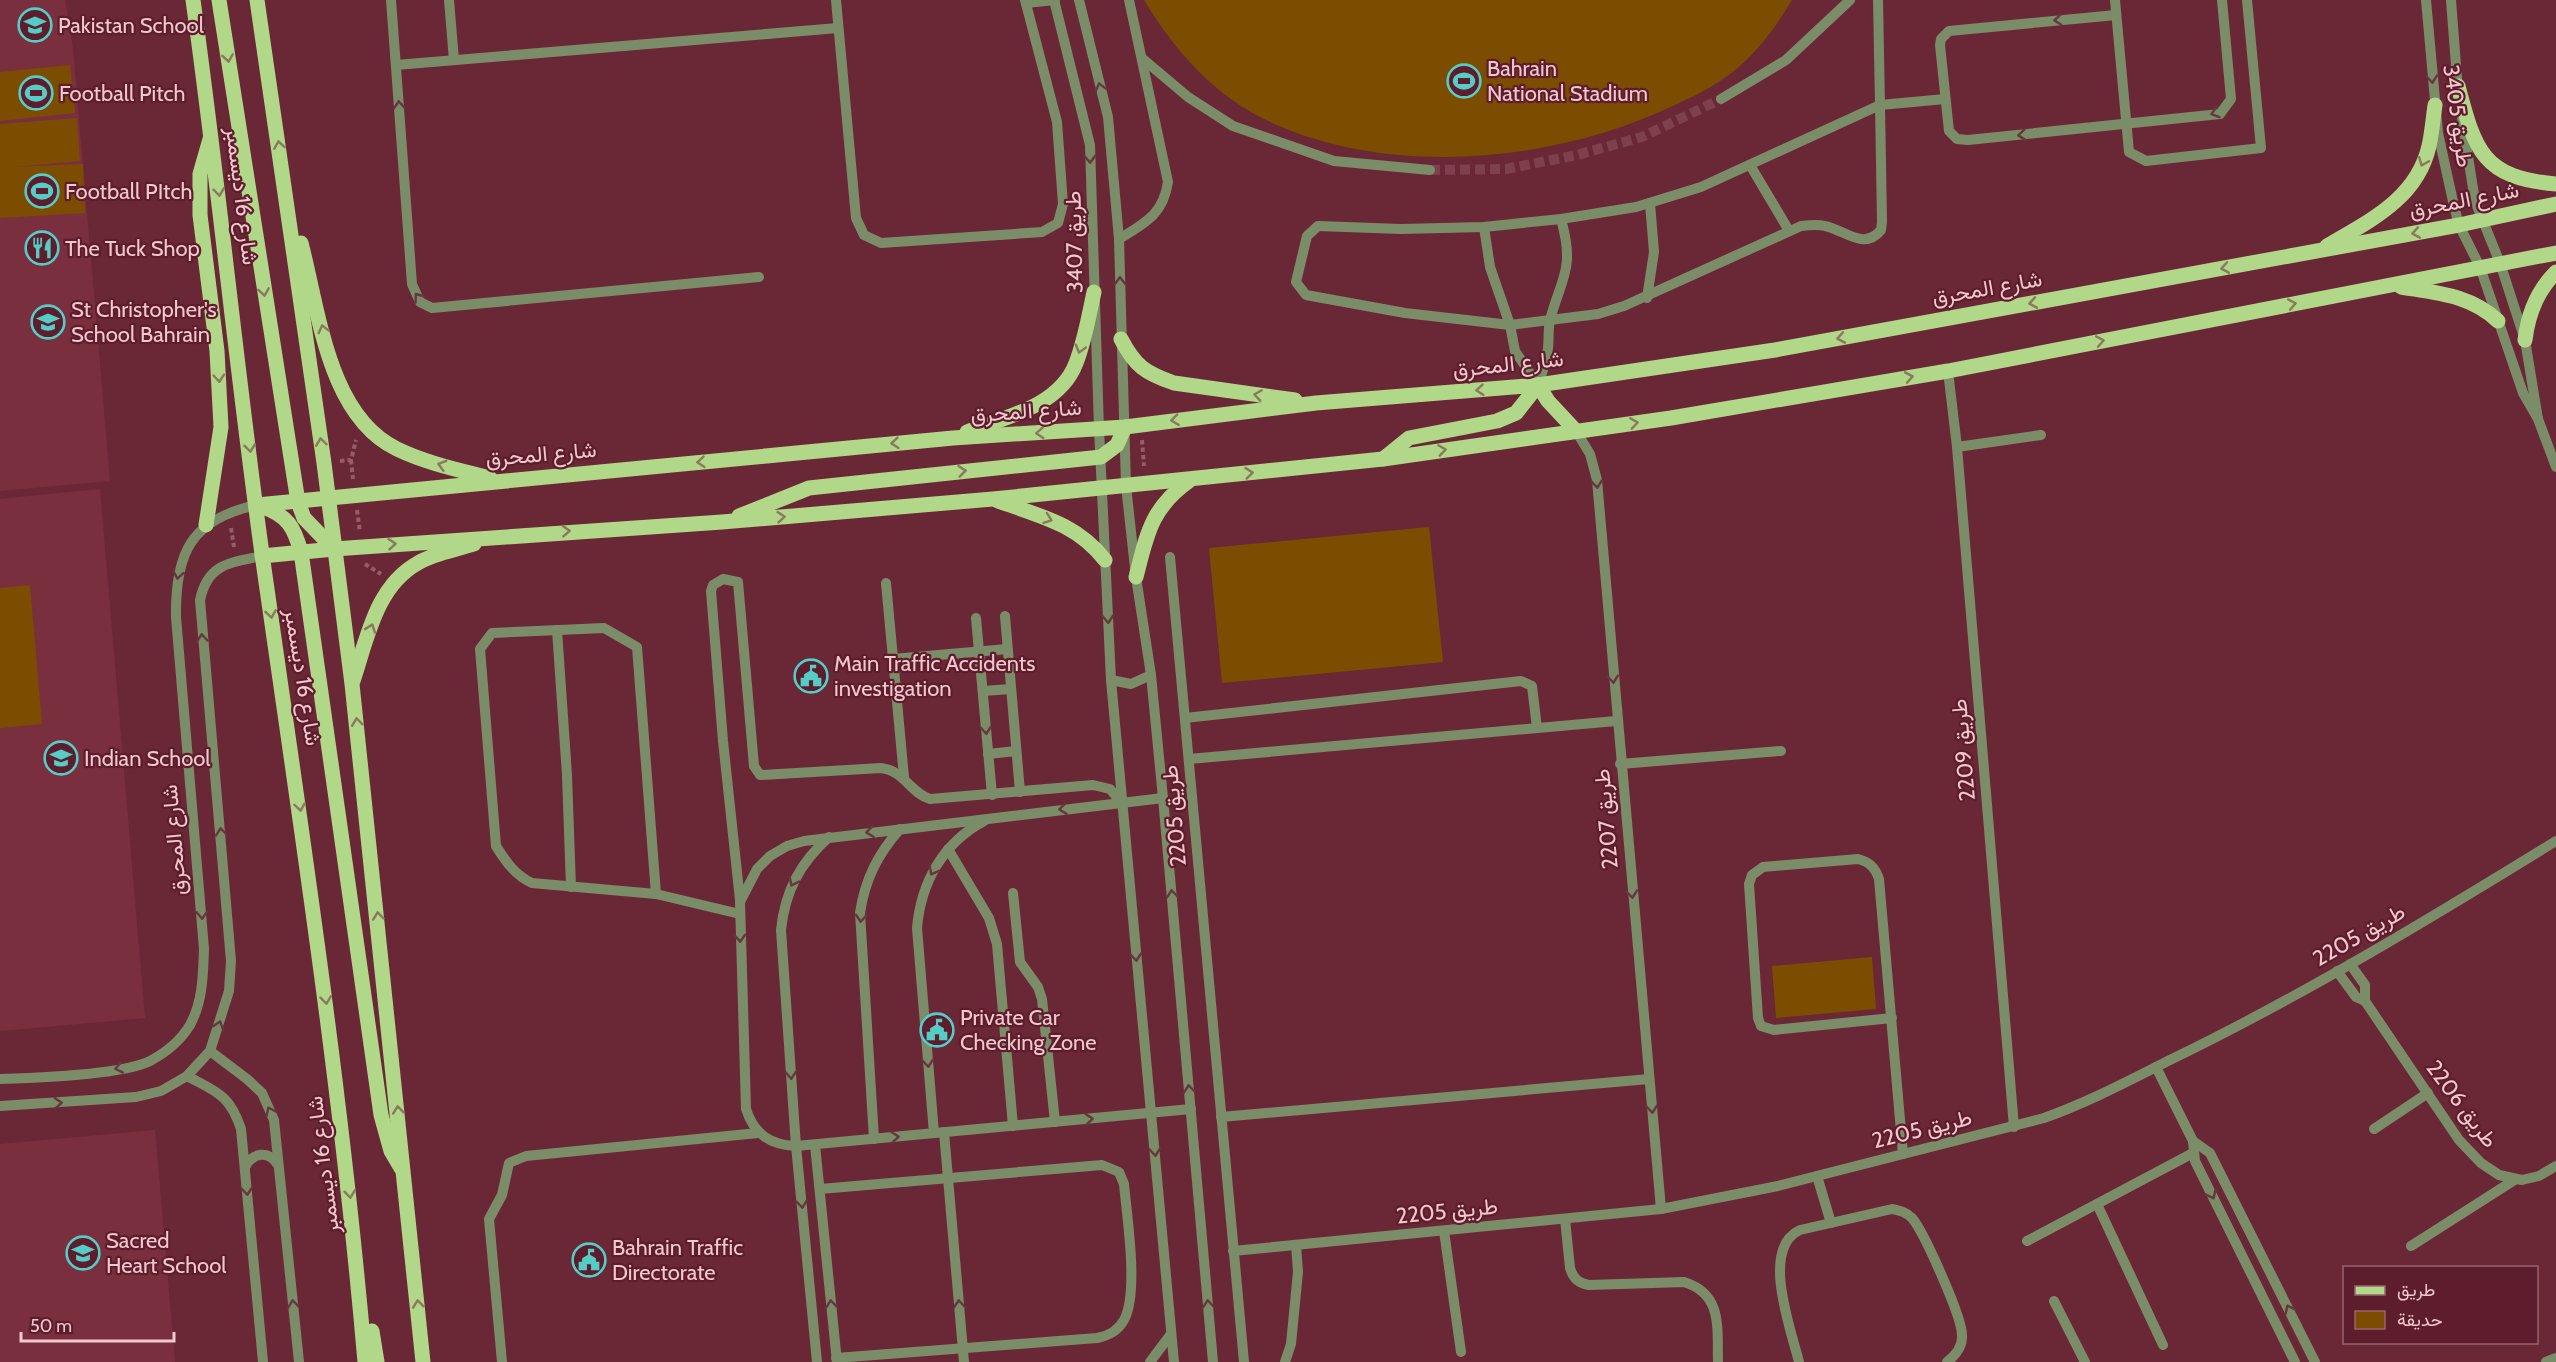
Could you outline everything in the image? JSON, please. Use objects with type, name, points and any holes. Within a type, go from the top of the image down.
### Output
[{"type":"main road","name":"شارع 16 ديسمبر","points":[[193,0],[262,556],[321,958],[354,1228],[366,1362]]},
{"type":"main road","points":[[219,0],[298,502],[304,518],[334,549]]},
{"type":"main road","name":"شارع 16 ديسمبر","points":[[257,0],[329,500],[352,684],[423,1362]]},
{"type":"main road","points":[[2458,86],[2476,147],[2492,164],[2505,174],[2556,184]]},
{"type":"main road","points":[[2320,251],[2385,212],[2407,191],[2417,177],[2429,146],[2434,105]]},
{"type":"main road","points":[[206,525],[221,427],[217,351],[199,190],[200,174],[211,134]]},
{"type":"main road","points":[[282,169],[335,378],[346,401],[362,422],[396,448],[417,458],[499,481]]},
{"type":"main road","name":"شارع المحرق","points":[[257,505],[329,500],[499,481],[953,438],[1125,427],[1316,404],[1538,385],[1775,350],[2320,251],[2556,204]]},
{"type":"main road","name":"شارع المحرق","points":[[262,556],[507,535],[722,522],[993,499],[1383,459],[1671,418],[1948,371],[2556,253]]},
{"type":"main road","points":[[2525,340],[2531,310],[2537,297],[2556,272]]},
{"type":"main road","points":[[2390,285],[2445,294],[2470,301],[2498,321]]},
{"type":"main road","points":[[953,438],[1041,403],[1055,393],[1076,365],[1094,292]]},
{"type":"main road","points":[[1121,339],[1137,365],[1155,376],[1174,383],[1316,404]]},
{"type":"main road","points":[[1383,459],[1409,438],[1497,421],[1516,413],[1538,385],[1548,401],[1576,431]]},
{"type":"main road","points":[[722,522],[809,488],[1101,457],[1117,445],[1125,427]]},
{"type":"main road","points":[[1136,577],[1155,515],[1167,498],[1191,479]]},
{"type":"main road","points":[[993,499],[1053,520],[1082,535],[1106,560]]},
{"type":"main road","points":[[257,505],[276,512],[291,523],[301,552],[381,1115],[391,1151],[404,1174]]},
{"type":"main road","points":[[352,684],[377,611],[394,582],[419,562],[507,535]]},
{"type":"main road","points":[[354,1228],[377,1362]]},
{"type":"street","points":[[391,0],[412,291],[420,302],[432,308],[759,277]]},
{"type":"street","points":[[449,0],[454,60]]},
{"type":"street","points":[[836,0],[856,218],[864,235],[881,243],[1042,232],[1058,223],[1062,214],[1059,148],[1053,102],[1033,37],[1026,2],[1054,0]]},
{"type":"street","name":"طريق 3407","points":[[1054,0],[1090,145],[1099,429],[1112,680],[1174,1362]]},
{"type":"street","name":"طريق 3407","points":[[1079,0],[1108,117],[1119,239],[1126,486],[1136,577],[1151,675],[1213,1362]]},
{"type":"street","points":[[1119,239],[1155,216],[1164,199],[1168,182],[1129,0]]},
{"type":"street","points":[[1720,99],[1786,60],[1850,0]]},
{"type":"street","points":[[1878,0],[1880,105],[1881,230],[1877,235],[1865,240],[1826,226],[1807,225],[1788,229],[1647,298],[1598,314],[1549,322],[1510,325],[1405,313],[1306,295],[1296,282],[1307,236],[1318,226],[1401,229],[1484,226],[1560,219],[1650,203],[1701,188],[1880,105],[1944,95]]},
{"type":"street","points":[[2115,0],[2128,152],[2146,161],[2261,148],[2247,0]]},
{"type":"street","points":[[2116,15],[1949,31],[1941,39],[1940,45],[1947,126],[1953,136],[1963,140],[2220,114],[2231,99],[2222,0]]},
{"type":"street","name":"طريق 3405","points":[[2426,0],[2434,105],[2443,160],[2459,225],[2480,267]]},
{"type":"street","name":"طريق 3405","points":[[2451,0],[2458,86],[2471,182],[2481,220],[2500,263]]},
{"type":"street","points":[[396,64],[838,28]]},
{"type":"street","points":[[1143,59],[1188,98],[1233,126],[1334,160],[1430,170]]},
{"type":"street","points":[[1750,165],[1788,229]]},
{"type":"street","points":[[1647,298],[1654,252],[1650,203]]},
{"type":"street","points":[[1538,385],[1548,350],[1549,322],[1565,281],[1567,250],[1560,219]]},
{"type":"street","points":[[1484,226],[1490,267],[1510,325],[1515,351],[1538,385]]},
{"type":"street","points":[[2500,263],[2525,340],[2538,419]]},
{"type":"street","points":[[2480,267],[2523,393],[2538,419],[2556,467]]},
{"type":"street","name":"طريق 2209","points":[[1948,371],[1958,447],[2014,1127]]},
{"type":"street","name":"طريق 2207","points":[[1576,431],[1590,454],[1597,480],[1616,721],[1661,1209]]},
{"type":"street","points":[[1958,447],[2041,435]]},
{"type":"street","name":"شارع المحرق","points":[[0,1079],[112,1070],[148,1062],[172,1047],[190,1025],[203,989],[204,949],[176,595],[178,574],[187,546],[206,525],[229,513],[257,505]]},
{"type":"street","name":"شارع المحرق","points":[[0,1106],[136,1097],[161,1091],[187,1076],[210,1051],[229,991],[231,961],[200,600],[203,585],[216,568],[262,556]]},
{"type":"street","name":"طريق 2205","points":[[1170,557],[1244,1362]]},
{"type":"street","points":[[1122,802],[1110,789],[1093,785],[930,799],[917,792],[904,777],[881,768],[765,775],[755,771],[738,582],[728,579],[718,580],[711,591],[725,762],[740,902],[746,1109],[750,1122],[758,1132],[776,1143],[796,1146],[815,1145],[1191,1109]]},
{"type":"street","points":[[886,583],[904,777]]},
{"type":"street","points":[[1005,616],[1020,792]]},
{"type":"street","points":[[976,618],[992,795]]},
{"type":"street","points":[[656,894],[637,647],[604,628],[492,633],[480,649],[495,846],[520,877],[532,883],[656,894],[740,914]]},
{"type":"street","points":[[558,630],[571,886]]},
{"type":"street","points":[[893,659],[1007,649]]},
{"type":"street","points":[[1112,680],[1131,684],[1151,675]]},
{"type":"street","points":[[1185,718],[1521,681],[1532,686],[1538,728]]},
{"type":"street","points":[[982,691],[1011,689]]},
{"type":"street","points":[[1189,759],[1616,721]]},
{"type":"street","points":[[988,754],[1016,751]]},
{"type":"street","points":[[1620,764],[1781,751]]},
{"type":"street","points":[[740,902],[757,869],[770,855],[804,840],[1163,798]]},
{"type":"street","points":[[964,1362],[948,1178],[939,1133],[917,928],[918,911],[926,887],[948,849],[960,837],[990,818]]},
{"type":"street","points":[[874,1139],[860,913],[866,883],[872,868],[900,829]]},
{"type":"street","points":[[817,1362],[796,1146],[781,930],[787,895],[795,878],[804,863],[830,837]]},
{"type":"street","name":"طريق 2205","points":[[1233,1251],[1661,1209],[1742,1194],[2014,1127],[2074,1107],[2225,1033],[2350,964],[2556,841]]},
{"type":"street","points":[[948,849],[989,918],[997,944],[1013,1126]]},
{"type":"street","points":[[1892,1018],[1774,1030],[1761,1026],[1758,1018],[1749,884],[1755,871],[1763,867],[1858,859],[1872,865],[1879,879],[1892,1018],[1903,1154]]},
{"type":"street","points":[[1013,893],[1020,962],[1038,987],[1042,999],[1055,1122]]},
{"type":"street","name":"طريق 2206","points":[[2350,964],[2365,985],[2365,1001]]},
{"type":"street","name":"طريق 2206","points":[[2337,971],[2356,997],[2365,1001],[2469,1152],[2490,1169],[2516,1179]]},
{"type":"street","points":[[210,1051],[262,1093],[274,1120],[299,1362]]},
{"type":"street","points":[[2156,1067],[2193,1141],[2193,1153],[2227,1226],[2293,1357],[2306,1344]]},
{"type":"street","points":[[187,1076],[225,1096],[236,1111],[242,1129],[263,1362]]},
{"type":"street","points":[[1221,1117],[1649,1079]]},
{"type":"street","points":[[2374,1129],[2427,1093]]},
{"type":"street","points":[[502,1362],[489,1219],[502,1195],[509,1163],[520,1156],[758,1132]]},
{"type":"street","points":[[2193,1141],[2210,1153],[2315,1362]]},
{"type":"street","points":[[815,1145],[837,1360],[963,1347],[1097,1338],[1119,1327],[1127,1312],[1131,1291],[1124,1184],[1119,1172],[1109,1165],[820,1189]]},
{"type":"street","points":[[2027,1241],[2193,1153]]},
{"type":"street","points":[[245,1167],[254,1156],[261,1154],[274,1159],[278,1165]]},
{"type":"street","points":[[2411,1246],[2516,1179],[2529,1179],[2556,1166]]},
{"type":"street","points":[[1816,1176],[1831,1223]]},
{"type":"street","points":[[2097,1204],[2163,1345]]},
{"type":"street","points":[[1799,1362],[1780,1280],[1779,1257],[1784,1243],[1791,1234],[1882,1209],[1906,1212],[1913,1220],[1960,1325],[1962,1343],[1956,1355],[1947,1362]]},
{"type":"street","points":[[2227,1226],[2243,1217]]},
{"type":"street","points":[[1565,1219],[1570,1268],[1572,1274],[1580,1282],[1589,1285],[1684,1282],[1705,1292],[1717,1317],[1718,1362]]},
{"type":"street","points":[[1444,1231],[1461,1352]]},
{"type":"street","points":[[1285,1362],[1291,1344],[1298,1272],[1296,1245]]},
{"type":"street","points":[[2255,1281],[2271,1272]]},
{"type":"street","points":[[809,1275],[828,1273]]},
{"type":"street","points":[[2054,1301],[2085,1362]]},
{"type":"street","points":[[1150,1362],[1172,1334]]},
{"type":"street","points":[[2546,1362],[2556,1358]]},
{"type":"shaded area","name":"St Christopher's School Bahrain","points":[[0,0],[65,0],[73,49],[110,481],[0,491]]},
{"type":"shaded area","name":"Indian School","points":[[100,489],[145,1018],[0,1031],[0,499]]},
{"type":"shaded area","name":"Sacred Heart School","points":[[155,1130],[175,1362],[0,1362],[0,1144]]},
{"type":"green space","name":"Bahrain National Stadium","points":[[1144,0],[1792,0],[1770,34],[1742,64],[1711,87],[1677,104],[1631,123],[1582,139],[1531,150],[1478,156],[1426,157],[1374,152],[1324,142],[1256,115],[1217,88],[1200,73],[1156,20]]},
{"type":"green space","name":"Football Pitch","points":[[70,65],[75,113],[0,121],[0,72]]},
{"type":"green space","points":[[77,118],[80,161],[13,167],[83,164],[85,213],[0,218],[0,124]]},
{"type":"green space","points":[[1429,527],[1443,662],[1222,683],[1209,548]]},
{"type":"green space","points":[[30,585],[42,724],[0,728],[0,588]]},
{"type":"green space","points":[[1872,957],[1876,1009],[1776,1018],[1772,966]]},
{"type":"tunnel","points":[[1430,170],[1506,169],[1577,155],[1642,137],[1721,99]]},
{"type":"place","name":"Pakistan School","points":[[35,25]]},
{"type":"place","name":"Bahrain National Stadium","points":[[1464,81]]},
{"type":"place","name":"Football Pitch","points":[[36,93]]},
{"type":"place","name":"Football PItch","points":[[42,191]]},
{"type":"place","name":"The Tuck Shop","points":[[42,248]]},
{"type":"place","name":"St Christopher's School Bahrain","points":[[48,322]]},
{"type":"place","name":"Main Traffic Accidents investigation","points":[[811,676]]},
{"type":"place","name":"Indian School","points":[[61,758]]},
{"type":"place","name":"Private Car Checking Zone","points":[[937,1030]]},
{"type":"place","name":"Sacred Heart School","points":[[83,1253]]},
{"type":"place","name":"Bahrain Traffic Directorate","points":[[589,1260]]}]
